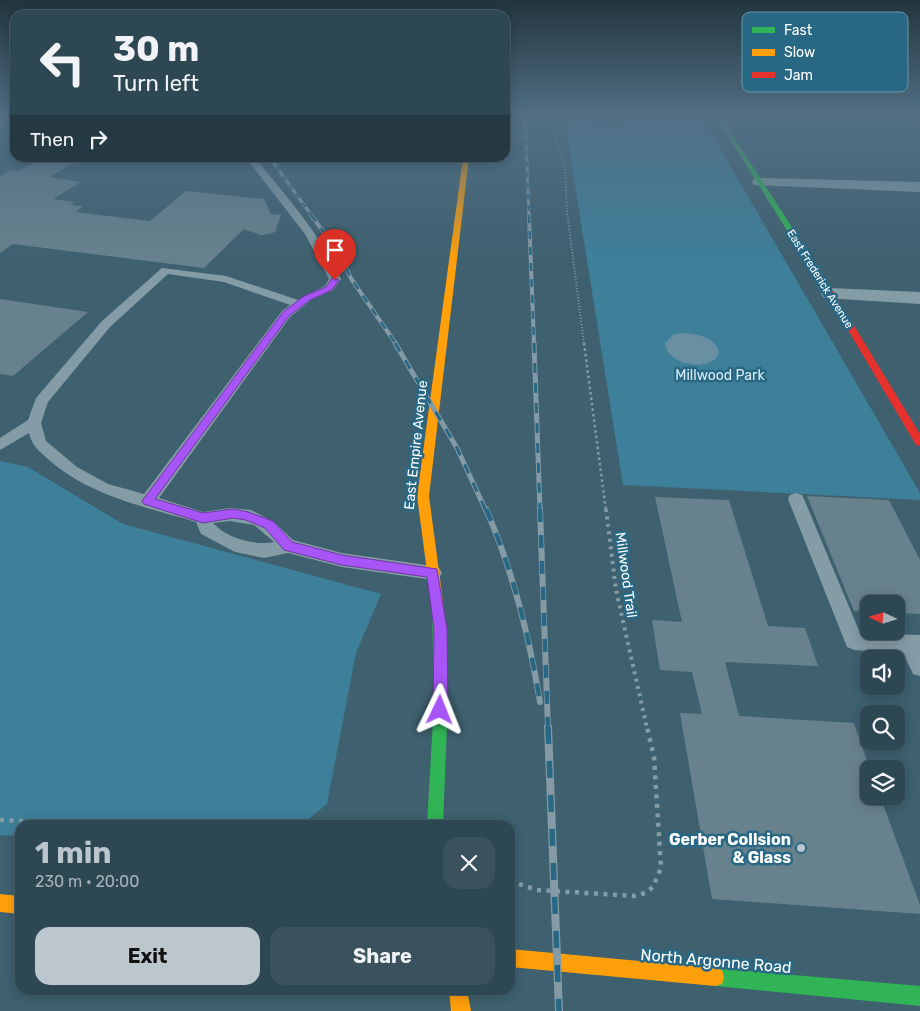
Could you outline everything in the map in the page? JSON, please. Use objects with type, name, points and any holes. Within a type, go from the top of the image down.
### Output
[{"type":"street","name":"East Empire Avenue","points":[[435,820],[441,653],[440,620],[424,524],[423,496],[465,164]]},
{"type":"street","name":"East Frederick Avenue","points":[[748,164],[920,442]]},
{"type":"street","points":[[759,182],[920,187]]},
{"type":"street","points":[[830,294],[920,298]]},
{"type":"street","points":[[0,903],[15,904]]},
{"type":"street","name":"North Argonne Road","points":[[515,959],[906,1000]]},
{"type":"street","points":[[459,995],[461,1011]]},
{"type":"lane","points":[[148,501],[286,314],[299,304],[329,288],[335,280],[330,267],[290,208],[256,164]]},
{"type":"lane","points":[[288,546],[269,524],[248,516],[233,513],[203,518],[103,488],[72,471],[39,443],[34,423],[41,401],[106,324],[166,270],[226,279],[299,304]]},
{"type":"lane","points":[[0,445],[34,423]]},
{"type":"lane","points":[[796,499],[854,641],[915,644],[920,667]]},
{"type":"lane","points":[[203,518],[207,529],[235,545],[264,551],[288,546],[342,560],[433,573]]},
{"type":"path","name":"Millwood Trail","points":[[515,883],[537,890],[634,896],[646,894],[651,890],[661,868],[654,757],[627,647],[616,590],[567,211],[563,164]]},
{"type":"path","points":[[0,820],[15,821]]},
{"type":"green space","name":"Millwood Park","points":[[572,164],[729,164],[920,493],[920,500],[623,485]]},
{"type":"green space","points":[[0,461],[28,467],[123,524],[381,594],[356,653],[327,804],[307,820],[15,820],[15,836],[0,835]]},
{"type":"shaded area","points":[[680,333],[703,336],[708,339],[719,351],[716,358],[709,363],[701,365],[682,362],[673,357],[667,351],[665,343],[673,335]]},
{"type":"building","points":[[32,164],[71,164],[49,177],[81,182],[53,199],[75,202],[71,205],[83,206],[75,212],[150,221],[186,191],[264,199],[271,214],[281,215],[275,232],[261,235],[244,229],[204,268],[13,244],[0,253],[0,176],[11,170],[19,171]]},
{"type":"building","points":[[0,299],[88,312],[13,376],[0,374]]},
{"type":"building","points":[[807,496],[889,500],[920,560],[920,614],[905,613],[905,595],[860,595],[860,611],[854,611]]},
{"type":"building","name":"Gerber Collsion & Glass","points":[[655,497],[729,500],[768,626],[805,628],[818,666],[725,662],[739,716],[854,723],[860,740],[860,750],[863,750],[867,760],[860,760],[860,805],[883,805],[920,905],[920,914],[712,899],[680,713],[702,714],[692,672],[660,670],[652,620],[682,622]]},
{"type":"railway","points":[[274,164],[312,216]]},
{"type":"railway","points":[[527,164],[529,216]]},
{"type":"railway","points":[[311,215],[336,249],[352,280],[396,344]]},
{"type":"railway","points":[[529,215],[534,344]]},
{"type":"railway","points":[[395,343],[457,448],[486,511]]},
{"type":"railway","points":[[534,343],[540,511]]},
{"type":"railway","points":[[486,509],[496,532],[519,604],[531,652],[540,702]]},
{"type":"railway","points":[[540,509],[548,728]]},
{"type":"railway","points":[[548,727],[559,1011]]},
{"type":"traffic: fast","points":[[748,164],[829,291]]},
{"type":"traffic: fast","points":[[435,820],[441,702],[438,609]]},
{"type":"traffic: fast","points":[[715,977],[920,996]]},
{"type":"traffic: slow","points":[[438,609],[423,496],[465,164]]},
{"type":"traffic: slow","points":[[0,903],[15,904]]},
{"type":"traffic: slow","points":[[515,958],[715,977]]},
{"type":"traffic: slow","points":[[459,995],[461,1011]]},
{"type":"traffic: jam","points":[[829,291],[920,442]]},
{"type":"place","name":"Gerber Collsion & Glass","points":[[801,848]]},
{"type":"route","points":[[335,280],[329,288],[307,298],[286,314],[148,501],[203,518],[233,513],[248,516],[269,524],[288,546],[342,560],[433,573],[440,629],[440,710]]}]
